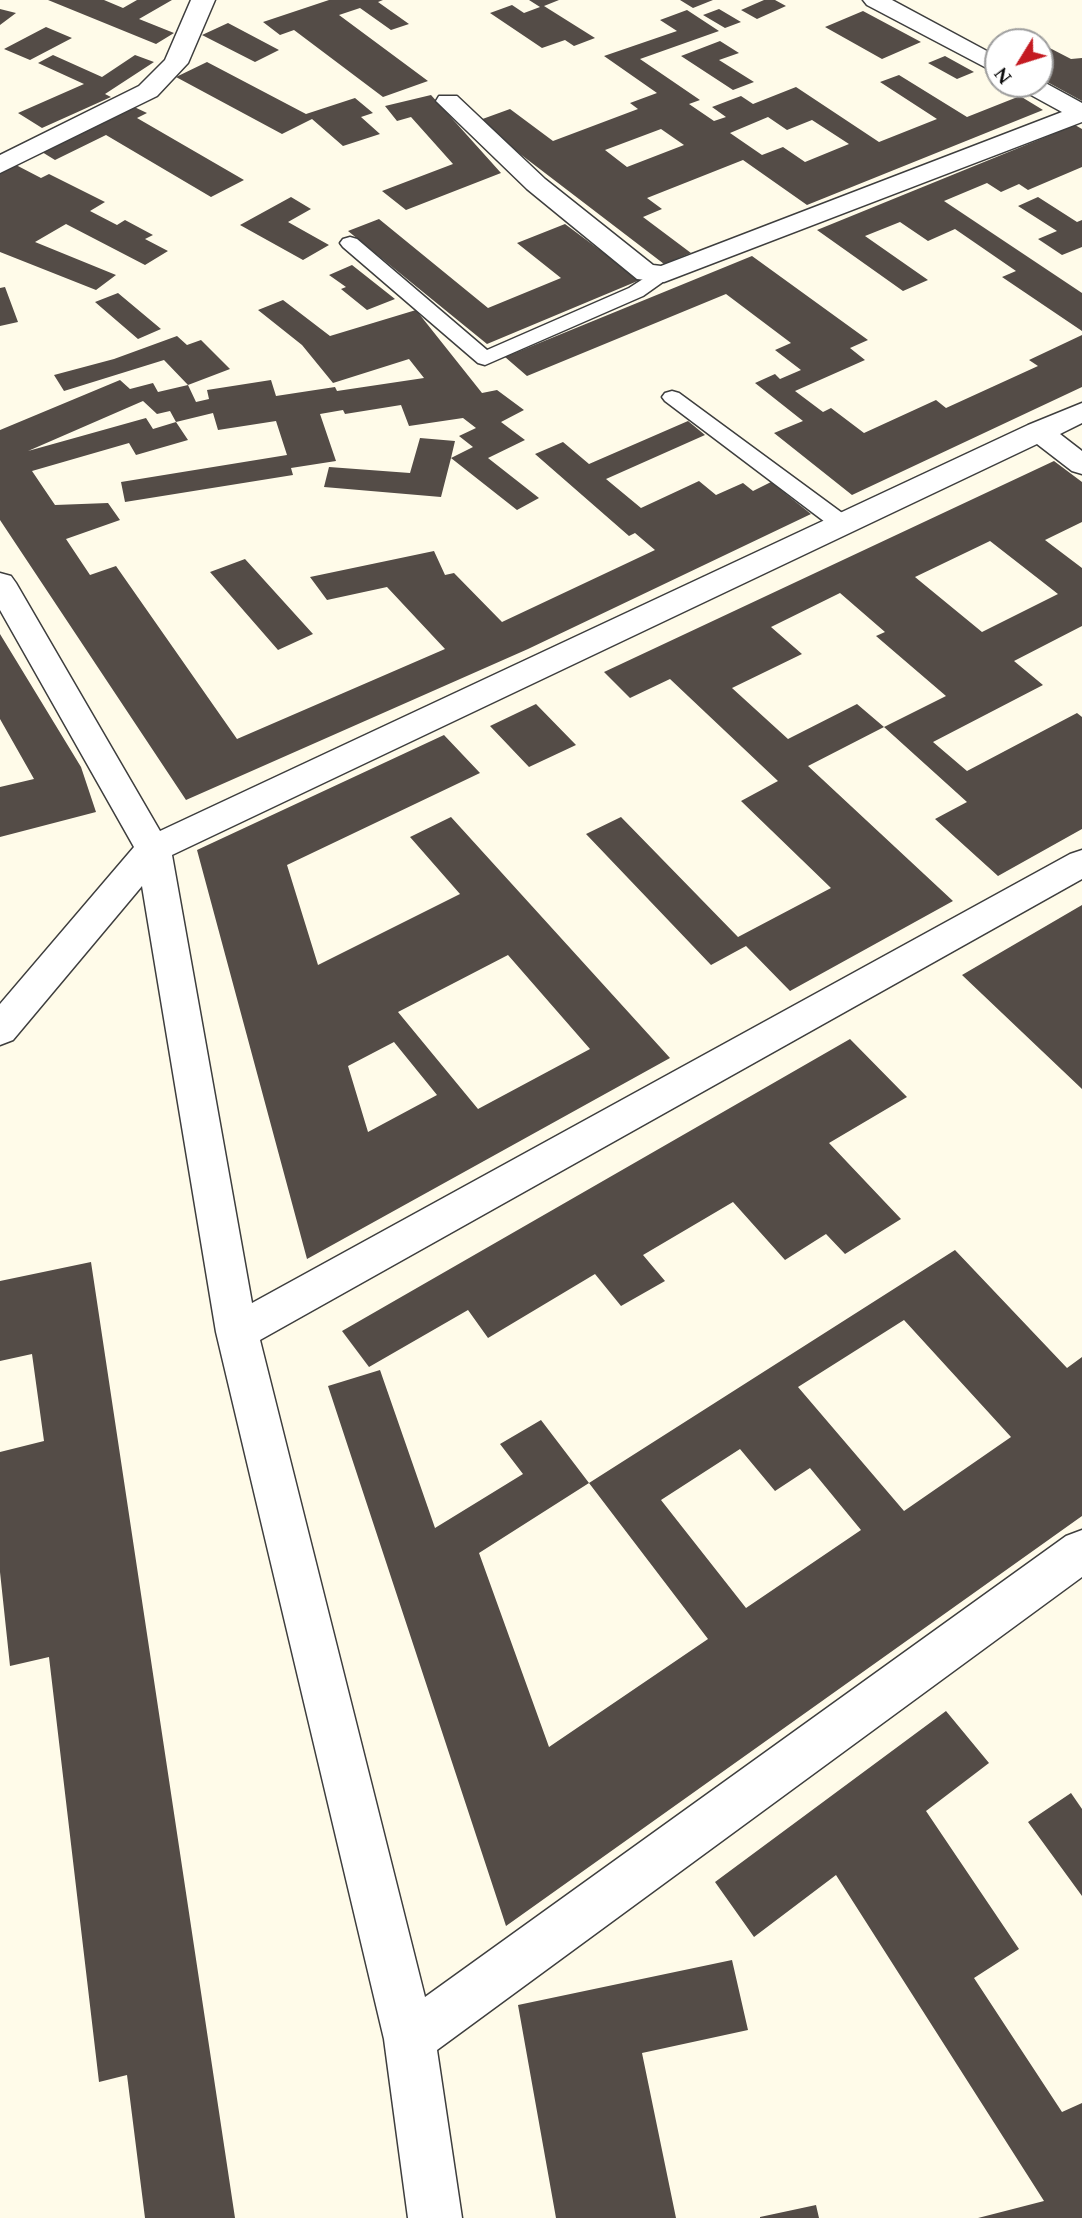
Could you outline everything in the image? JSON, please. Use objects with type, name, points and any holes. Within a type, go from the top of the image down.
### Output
[{"type":"street","points":[[0,165],[148,91],[176,63],[203,0]]},
{"type":"street","points":[[875,0],[984,59]]},
{"type":"street","points":[[1054,98],[1082,113]]},
{"type":"street","points":[[448,101],[536,184],[646,273],[664,274],[1082,113]]},
{"type":"street","points":[[0,1030],[153,849],[841,523],[1082,412]]},
{"type":"street","points":[[1038,432],[1082,465]]},
{"type":"street","points":[[0,583],[153,849],[237,1332],[410,2039],[435,2218]]},
{"type":"street","points":[[237,1332],[1082,863]]},
{"type":"street","points":[[410,2039],[1077,1564]]},
{"type":"lane","points":[[350,243],[485,359],[636,292],[664,274]]},
{"type":"lane","points":[[672,397],[841,523]]},
{"type":"building","points":[[48,0],[104,0],[123,8],[137,0],[172,0],[139,19],[174,33],[156,44]]},
{"type":"building","points":[[329,0],[383,0],[378,2],[409,24],[391,30],[360,8],[339,15],[428,81],[383,97],[294,30],[280,35],[263,22]]},
{"type":"building","points":[[529,0],[559,0],[544,6],[595,38],[574,46],[565,40],[542,48],[490,13],[512,5],[524,13],[540,7]]},
{"type":"building","points":[[680,0],[713,0],[693,8]]},
{"type":"building","points":[[764,0],[775,0],[786,6],[757,19],[741,10]]},
{"type":"building","points":[[0,9],[16,13],[0,25]]},
{"type":"building","points":[[719,9],[741,22],[725,28],[703,15]]},
{"type":"building","points":[[687,10],[719,31],[640,59],[700,100],[689,104],[714,121],[726,117],[712,107],[741,96],[753,104],[796,87],[879,142],[937,119],[880,82],[899,75],[967,117],[1015,98],[1023,98],[1043,110],[807,205],[743,160],[647,198],[662,209],[643,217],[691,253],[664,264],[477,121],[510,109],[553,141],[638,109],[630,103],[657,93],[604,56],[677,31],[660,20]],"holes":[[[768,117],[787,130],[812,120],[849,144],[805,162],[783,147],[762,155],[730,133]],[[661,129],[684,145],[627,167],[605,150]]]},
{"type":"building","points":[[863,11],[921,42],[882,59],[825,27]]},
{"type":"building","points":[[228,23],[279,50],[255,62],[202,35]]},
{"type":"building","points":[[46,27],[72,38],[30,60],[4,49]]},
{"type":"building","points":[[720,41],[739,53],[719,60],[754,82],[733,90],[681,56]]},
{"type":"building","points":[[1054,50],[1071,59],[1082,58],[1082,101],[1054,86]]},
{"type":"building","points":[[53,55],[102,77],[135,55],[154,62],[105,94],[111,97],[42,128],[18,113],[84,84],[38,63]]},
{"type":"building","points":[[945,56],[974,72],[957,79],[928,63]]},
{"type":"building","points":[[207,62],[306,114],[355,98],[373,113],[361,117],[380,134],[343,146],[312,119],[282,134],[176,77]]},
{"type":"building","points":[[431,95],[501,173],[406,210],[382,191],[453,164],[411,117],[397,121],[385,106]]},
{"type":"building","points":[[130,105],[147,113],[137,118],[244,180],[211,197],[106,135],[55,160],[42,152]]},
{"type":"building","points":[[1075,125],[1082,129],[1082,167],[1028,190],[1019,184],[1001,192],[987,183],[944,201],[1082,293],[1082,331],[1002,277],[1016,271],[955,229],[928,241],[900,222],[865,236],[928,280],[903,291],[817,230]]},
{"type":"building","points":[[16,165],[41,178],[49,174],[105,202],[90,211],[117,225],[125,220],[153,235],[145,239],[168,251],[145,265],[66,224],[35,242],[116,275],[96,290],[0,252],[0,173]]},
{"type":"building","points":[[291,197],[311,209],[288,222],[329,245],[303,260],[240,225]]},
{"type":"building","points":[[1038,197],[1077,222],[1082,220],[1082,247],[1062,255],[1038,239],[1057,231],[1018,206]]},
{"type":"building","points":[[379,219],[488,308],[561,278],[517,243],[565,224],[640,280],[487,344],[348,231]]},
{"type":"building","points":[[752,256],[868,340],[850,348],[865,360],[795,391],[823,412],[831,408],[864,433],[936,400],[946,408],[1038,366],[1029,360],[1082,335],[1082,387],[852,495],[774,433],[803,421],[755,383],[775,374],[780,379],[801,370],[775,350],[791,343],[726,294],[527,376],[505,357]]},
{"type":"building","points":[[352,265],[395,299],[367,310],[341,289],[346,287],[329,275]]},
{"type":"building","points":[[5,287],[18,322],[0,326],[0,288]]},
{"type":"building","points":[[118,293],[161,329],[138,339],[95,302]]},
{"type":"building","points":[[283,300],[330,336],[416,310],[482,393],[497,390],[524,410],[501,422],[525,440],[488,458],[539,498],[517,510],[451,458],[473,447],[459,436],[476,428],[463,418],[409,426],[401,405],[345,414],[343,410],[320,414],[336,461],[291,468],[293,475],[125,502],[121,482],[287,455],[276,421],[218,430],[213,413],[176,422],[188,440],[136,455],[129,443],[32,471],[55,505],[108,503],[120,520],[66,539],[90,575],[116,566],[237,739],[445,649],[387,587],[327,600],[310,577],[434,551],[445,575],[454,573],[502,622],[655,550],[635,533],[629,536],[535,454],[563,442],[589,464],[688,421],[705,435],[606,479],[641,508],[699,481],[716,495],[743,483],[753,491],[771,482],[811,514],[528,649],[186,800],[0,520],[0,430],[120,380],[130,389],[153,383],[158,392],[188,385],[196,402],[209,399],[207,390],[271,380],[276,396],[335,387],[337,391],[424,378],[409,359],[333,383],[302,345],[258,310]],"holes":[[[143,401],[157,414],[170,411],[176,422],[153,429],[146,418],[28,451]]]},
{"type":"building","points":[[177,336],[187,345],[201,340],[230,369],[188,385],[164,360],[64,391],[54,375],[114,359]]},
{"type":"building","points":[[420,438],[455,441],[441,497],[324,487],[329,467],[410,473]]},
{"type":"building","points":[[1054,461],[1082,482],[1082,522],[1045,540],[1082,568],[1082,626],[1014,661],[1043,685],[933,742],[967,771],[1077,713],[1082,717],[1082,829],[998,876],[935,819],[967,802],[884,727],[808,766],[953,901],[790,991],[746,946],[711,965],[586,834],[621,817],[738,937],[831,888],[741,801],[778,781],[670,679],[630,698],[604,672]],"holes":[[[990,541],[1058,594],[982,632],[915,577]],[[840,593],[885,632],[876,636],[946,696],[884,727],[857,704],[788,739],[732,688],[802,654],[771,627]]]},
{"type":"building","points":[[245,559],[313,634],[278,650],[210,572]]},
{"type":"building","points":[[0,634],[81,767],[96,812],[0,837],[0,787],[34,779],[0,719]]},
{"type":"building","points":[[536,704],[576,745],[529,767],[490,726]]},
{"type":"building","points":[[444,735],[480,773],[287,865],[318,965],[460,894],[410,837],[451,817],[670,1058],[307,1259],[197,850]],"holes":[[[508,955],[590,1049],[478,1109],[398,1012]],[[394,1042],[437,1095],[368,1132],[348,1066]]]},
{"type":"building","points":[[1082,905],[1082,1089],[962,975]]},
{"type":"building","points":[[850,1039],[907,1097],[829,1143],[901,1219],[845,1254],[826,1234],[785,1260],[733,1202],[643,1255],[665,1281],[621,1306],[595,1274],[488,1338],[468,1310],[369,1367],[342,1331]]},
{"type":"building","points":[[955,1250],[1067,1368],[1082,1357],[1082,1516],[506,1926],[328,1386],[380,1370],[435,1528],[523,1474],[500,1444],[541,1420],[589,1483]],"holes":[[[904,1320],[1011,1437],[904,1511],[798,1387]],[[740,1449],[775,1491],[810,1468],[861,1530],[746,1608],[661,1500]],[[589,1483],[708,1639],[549,1747],[479,1553]]]},
{"type":"building","points":[[91,1262],[235,2218],[145,2218],[127,2075],[99,2082],[49,1657],[10,1666],[0,1572],[0,1452],[44,1441],[32,1354],[0,1361],[0,1281]]},
{"type":"building","points":[[946,1711],[989,1763],[926,1811],[1019,1949],[974,1978],[1062,2112],[1082,2103],[1082,2218],[978,2218],[1044,2201],[836,1875],[754,1937],[715,1882]]},
{"type":"building","points":[[1071,1793],[1082,1809],[1082,1896],[1028,1822]]},
{"type":"building","points":[[732,1960],[748,2030],[642,2053],[676,2218],[556,2218],[518,2005]]},
{"type":"building","points":[[816,2205],[819,2218],[760,2218],[760,2217]]}]
